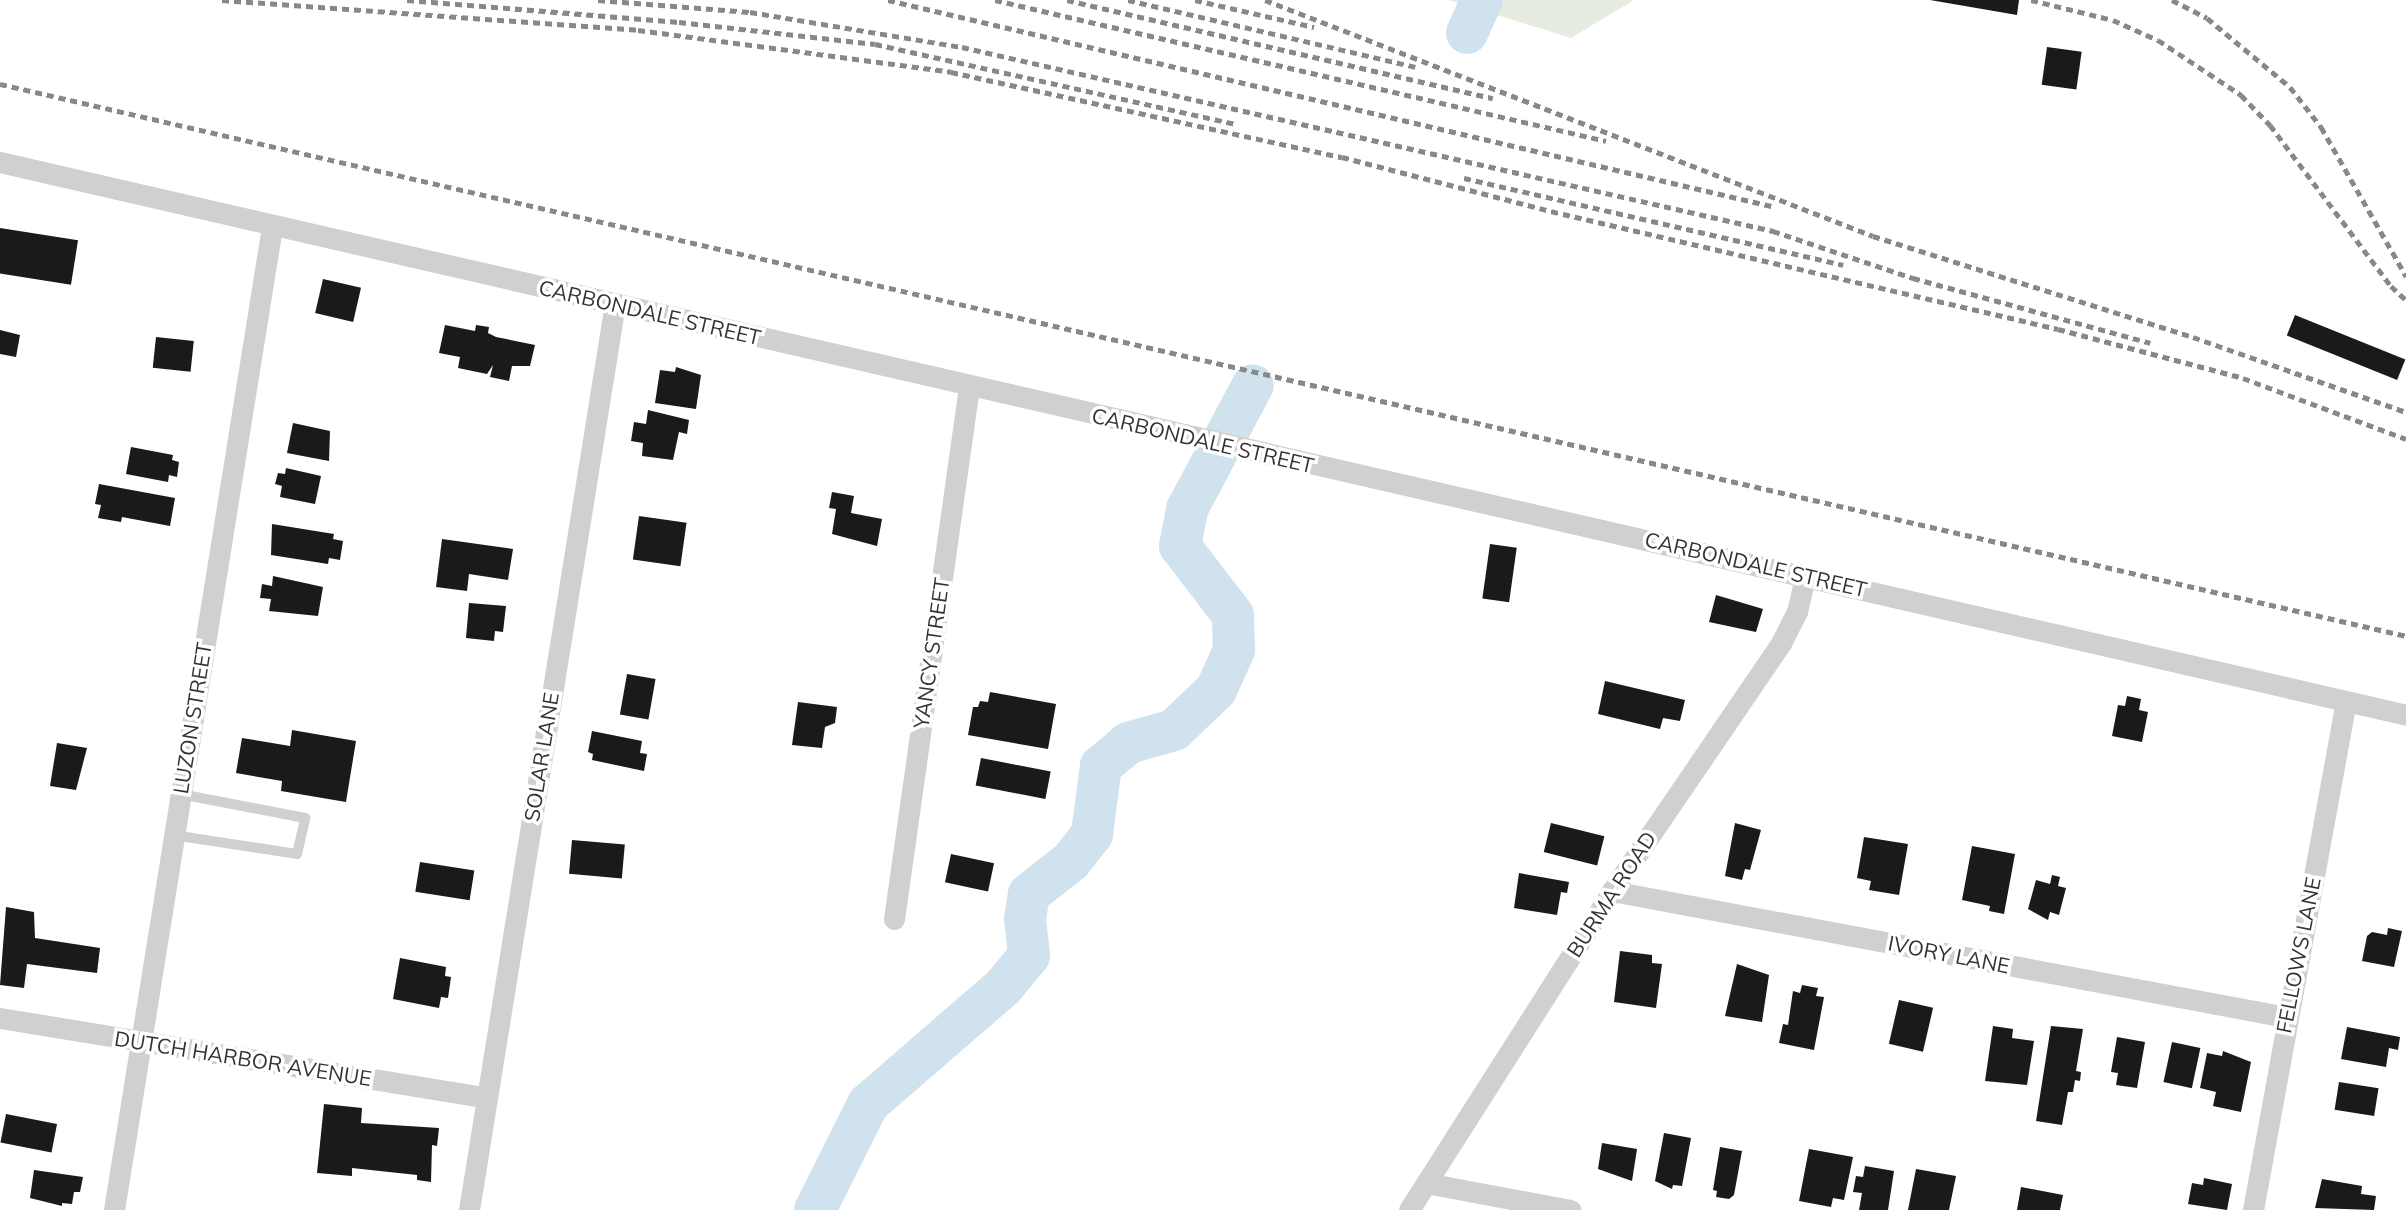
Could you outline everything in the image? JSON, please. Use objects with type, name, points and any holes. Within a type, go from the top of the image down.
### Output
[{"type":"street","name":"CARBONDALE STREET","points":[[0,162],[272,227],[2406,715]]},
{"type":"street","name":"LUZON STREET","points":[[114,1210],[272,227]]},
{"type":"street","name":"SOLAR LANE","points":[[469,1210],[615,304]]},
{"type":"street","name":"YANCY STREET","points":[[894,919],[969,387]]},
{"type":"street","name":"BURMA ROAD","points":[[1409,1210],[1612,891],[1781,643],[1797,612],[1805,576]]},
{"type":"street","name":"FELLOWS LANE","points":[[2253,1210],[2286,1017],[2346,701]]},
{"type":"street","name":"IVORY LANE","points":[[1612,891],[2286,1017]]},
{"type":"street","name":"DUTCH HARBOR AVENUE","points":[[0,1018],[486,1098]]},
{"type":"street","points":[[1426,1183],[1570,1210]]},
{"type":"lane","points":[[173,835],[297,854],[305,818],[180,794]]},
{"type":"shaded area","points":[[1449,0],[1634,0],[1571,38]]},
{"type":"building","points":[[1930,0],[2019,0],[2017,15]]},
{"type":"building","points":[[2047,47],[2082,52],[2076,90],[2042,85]]},
{"type":"building","points":[[0,228],[78,240],[71,285],[0,274]]},
{"type":"building","points":[[323,279],[361,288],[353,322],[315,313]]},
{"type":"building","points":[[2295,315],[2405,360],[2397,380],[2287,335]]},
{"type":"building","points":[[445,325],[475,331],[476,325],[489,327],[488,333],[496,337],[535,345],[530,366],[512,366],[509,381],[490,377],[493,365],[487,374],[458,368],[460,357],[439,353]]},
{"type":"building","points":[[0,330],[20,335],[16,357],[0,354]]},
{"type":"building","points":[[156,337],[194,341],[191,372],[153,368]]},
{"type":"building","points":[[676,367],[701,375],[696,409],[655,403],[660,370],[675,372]]},
{"type":"building","points":[[648,410],[689,420],[687,434],[679,432],[673,460],[642,456],[643,443],[631,441],[634,422],[646,424]]},
{"type":"building","points":[[293,423],[330,431],[329,461],[287,453]]},
{"type":"building","points":[[131,447],[173,455],[172,460],[179,462],[177,477],[169,475],[168,482],[126,474]]},
{"type":"building","points":[[286,468],[321,476],[315,504],[280,497],[282,486],[275,484],[278,473],[285,474]]},
{"type":"building","points":[[99,484],[175,498],[170,526],[122,517],[121,522],[98,518],[101,505],[95,504]]},
{"type":"building","points":[[832,492],[854,496],[851,513],[882,519],[877,546],[832,534],[836,509],[829,508]]},
{"type":"building","points":[[639,516],[687,523],[680,566],[633,560]]},
{"type":"building","points":[[272,524],[334,534],[333,539],[343,541],[340,560],[329,558],[328,564],[271,555]]},
{"type":"building","points":[[442,539],[513,549],[508,580],[469,574],[467,591],[436,587]]},
{"type":"building","points":[[1490,544],[1517,548],[1509,602],[1482,598]]},
{"type":"building","points":[[273,576],[323,587],[318,616],[269,611],[271,599],[260,598],[262,584],[272,586]]},
{"type":"building","points":[[1716,595],[1763,609],[1756,632],[1709,622]]},
{"type":"building","points":[[469,603],[506,606],[503,632],[495,631],[494,641],[466,638]]},
{"type":"building","points":[[627,674],[656,679],[648,719],[620,714]]},
{"type":"building","points":[[1605,681],[1685,700],[1680,721],[1663,718],[1660,729],[1598,714]]},
{"type":"building","points":[[990,692],[1056,704],[1048,749],[968,735],[973,707],[978,707],[980,701],[988,702]]},
{"type":"building","points":[[2127,696],[2141,699],[2139,710],[2148,712],[2142,742],[2112,736],[2118,705],[2125,706]]},
{"type":"building","points":[[798,702],[837,707],[835,723],[825,727],[822,748],[792,745]]},
{"type":"building","points":[[292,730],[356,741],[346,802],[281,791],[282,781],[236,773],[242,738],[290,746]]},
{"type":"building","points":[[592,731],[642,741],[640,753],[647,754],[644,771],[592,760],[593,754],[588,752]]},
{"type":"building","points":[[57,743],[87,748],[76,790],[50,786]]},
{"type":"building","points":[[981,758],[1051,772],[1045,799],[976,785]]},
{"type":"building","points":[[1551,823],[1604,836],[1597,865],[1544,852]]},
{"type":"building","points":[[1735,823],[1761,830],[1750,870],[1745,869],[1742,880],[1725,876]]},
{"type":"building","points":[[1864,837],[1908,844],[1899,895],[1869,890],[1871,881],[1857,878]]},
{"type":"building","points":[[572,840],[625,845],[622,878],[569,874]]},
{"type":"building","points":[[1972,846],[2015,854],[2004,914],[1989,911],[1990,906],[1962,900]]},
{"type":"building","points":[[951,854],[994,863],[988,892],[945,882]]},
{"type":"building","points":[[420,862],[474,871],[470,900],[415,892]]},
{"type":"building","points":[[1519,873],[1569,882],[1567,893],[1561,892],[1557,915],[1514,908]]},
{"type":"building","points":[[2052,875],[2060,877],[2058,886],[2066,888],[2059,915],[2050,912],[2048,920],[2028,909],[2036,880],[2050,884]]},
{"type":"building","points":[[6,907],[34,912],[35,938],[100,948],[97,973],[27,964],[24,988],[0,985]]},
{"type":"building","points":[[2388,928],[2402,931],[2394,967],[2362,961],[2367,936],[2372,932],[2387,935]]},
{"type":"building","points":[[1620,951],[1652,955],[1652,963],[1662,964],[1656,1008],[1614,1002]]},
{"type":"building","points":[[400,958],[446,967],[445,976],[451,977],[448,998],[441,997],[439,1008],[393,999]]},
{"type":"building","points":[[1737,964],[1769,975],[1762,1022],[1725,1016]]},
{"type":"building","points":[[1802,985],[1818,988],[1816,996],[1824,997],[1814,1050],[1779,1043],[1783,1024],[1788,1025],[1793,991],[1800,993]]},
{"type":"building","points":[[1899,1000],[1933,1008],[1923,1052],[1889,1044]]},
{"type":"building","points":[[1993,1026],[2013,1029],[2012,1038],[2034,1041],[2027,1085],[1985,1081]]},
{"type":"building","points":[[2051,1026],[2083,1029],[2076,1071],[2081,1072],[2080,1081],[2075,1080],[2073,1092],[2068,1092],[2062,1125],[2036,1121]]},
{"type":"building","points":[[2347,1027],[2400,1037],[2398,1050],[2389,1048],[2386,1067],[2341,1059]]},
{"type":"building","points":[[2117,1037],[2145,1042],[2137,1088],[2116,1085],[2118,1073],[2111,1072]]},
{"type":"building","points":[[2172,1042],[2200,1048],[2192,1088],[2163,1082]]},
{"type":"building","points":[[2223,1051],[2251,1062],[2241,1112],[2213,1106],[2216,1092],[2200,1088],[2207,1053],[2222,1056]]},
{"type":"building","points":[[2339,1082],[2379,1088],[2374,1116],[2335,1110]]},
{"type":"building","points":[[324,1104],[362,1108],[361,1123],[439,1128],[437,1146],[432,1145],[431,1182],[417,1180],[417,1175],[352,1168],[352,1176],[317,1173]]},
{"type":"building","points":[[6,1114],[57,1124],[52,1152],[0,1142]]},
{"type":"building","points":[[1664,1133],[1691,1138],[1682,1186],[1673,1185],[1672,1189],[1655,1181]]},
{"type":"building","points":[[1602,1143],[1637,1149],[1632,1181],[1598,1169]]},
{"type":"building","points":[[1720,1147],[1742,1151],[1734,1195],[1729,1199],[1716,1197],[1717,1191],[1713,1190]]},
{"type":"building","points":[[1809,1149],[1853,1157],[1844,1200],[1833,1198],[1831,1207],[1799,1201]]},
{"type":"building","points":[[1865,1166],[1894,1171],[1888,1210],[1859,1210],[1862,1193],[1853,1192],[1856,1176],[1863,1177]]},
{"type":"building","points":[[1916,1169],[1956,1176],[1949,1210],[1908,1210]]},
{"type":"building","points":[[34,1170],[83,1177],[80,1192],[74,1192],[72,1204],[62,1203],[62,1206],[30,1198]]},
{"type":"building","points":[[2204,1178],[2232,1184],[2227,1210],[2188,1204],[2192,1183],[2203,1185]]},
{"type":"building","points":[[2322,1179],[2362,1186],[2361,1194],[2376,1196],[2374,1210],[2315,1208]]},
{"type":"building","points":[[2021,1187],[2063,1195],[2060,1210],[2017,1210]]},
{"type":"waterway","points":[[1467,33],[1482,0]]},
{"type":"waterway","points":[[815,1210],[868,1104],[1003,987],[1029,956],[1025,919],[1029,894],[1071,861],[1092,834],[1101,766],[1128,743],[1174,730],[1216,690],[1234,650],[1233,615],[1180,546],[1187,509],[1253,385]]},
{"type":"railway","points":[[222,0],[638,30],[951,72],[1342,157],[1563,214],[2058,329],[2243,378],[2406,439]]},
{"type":"railway","points":[[407,0],[679,22],[875,44],[1236,124]]},
{"type":"railway","points":[[598,0],[750,12],[962,47],[1773,231],[1913,278],[2150,343]]},
{"type":"railway","points":[[888,0],[1771,206]]},
{"type":"railway","points":[[995,0],[1606,141]]},
{"type":"railway","points":[[1067,0],[1493,98]]},
{"type":"railway","points":[[1128,0],[1415,67]]},
{"type":"railway","points":[[1195,0],[1314,27]]},
{"type":"railway","points":[[1265,0],[1873,236],[2193,337],[2406,412]]},
{"type":"railway","points":[[2031,0],[2113,20],[2158,40],[2241,95],[2270,125],[2391,286],[2406,300]]},
{"type":"railway","points":[[2172,0],[2207,18],[2290,87],[2321,127],[2406,276]]},
{"type":"railway","points":[[0,84],[2406,636]]},
{"type":"railway","points":[[1464,178],[1843,265]]}]
